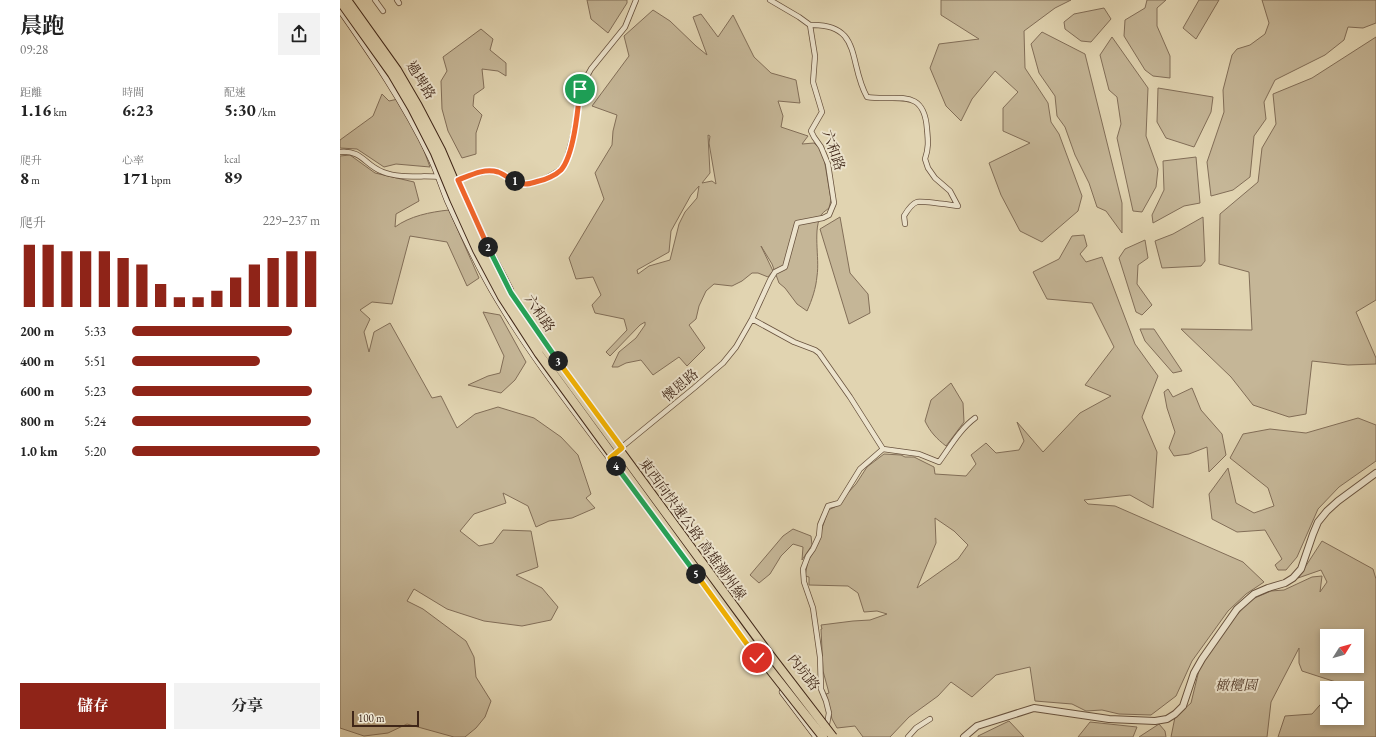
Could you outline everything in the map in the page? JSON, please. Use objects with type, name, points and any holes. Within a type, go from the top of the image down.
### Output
[{"type":"highway","name":"東西向快速公路 高雄潮州線","points":[[340,0],[392,74],[412,108],[435,153],[477,250],[502,297],[539,354],[760,656],[823,737]]},
{"type":"highway","name":"東西向快速公路 高雄潮州線","points":[[347,0],[397,70],[418,106],[441,150],[482,246],[508,295],[546,350],[743,619],[833,737]]},
{"type":"main road","name":"過埤路","points":[[351,0],[399,69],[425,110],[458,180]]},
{"type":"main road","name":"過埤路","points":[[340,9],[387,77],[408,111],[440,177]]},
{"type":"main road","name":"六和路","points":[[440,177],[473,252],[498,299],[535,356],[610,458]]},
{"type":"main road","name":"六和路","points":[[458,180],[486,244],[511,293],[548,348],[622,448]]},
{"type":"main road","name":"內坑路","points":[[622,448],[769,649],[838,737]]},
{"type":"main road","name":"內坑路","points":[[610,458],[817,737]]},
{"type":"street","points":[[375,0],[383,11]]},
{"type":"street","points":[[340,152],[355,153],[373,167],[384,173],[440,177],[458,180],[487,171],[499,172],[524,185],[543,180],[560,170],[566,162],[573,136],[580,89],[591,69],[625,27],[633,11],[636,0]]},
{"type":"street","points":[[770,0],[810,25],[821,25],[834,28],[845,36],[848,40],[859,77],[867,97],[909,99],[917,102],[922,107],[927,123],[928,150],[925,159],[928,168],[935,178],[950,191],[958,206],[922,202],[916,203],[909,208],[904,216],[905,224]]},
{"type":"street","name":"六和路","points":[[752,319],[775,272],[785,267],[797,223],[824,218],[829,215],[834,202],[828,164],[821,147],[811,131],[822,112],[813,82],[815,56],[810,25]]},
{"type":"street","points":[[752,319],[794,342],[815,350],[850,396],[883,449]]},
{"type":"street","name":"懷恩路","points":[[610,458],[723,363],[738,343],[752,319]]},
{"type":"street","points":[[828,724],[829,713],[821,689],[820,657],[813,608],[804,582],[803,569],[819,536],[820,525],[828,506],[839,503],[860,469],[883,449],[919,454],[939,462],[962,431],[975,418]]},
{"type":"street","points":[[964,737],[976,726],[1034,708],[1109,720],[1156,721],[1167,719],[1175,714],[1183,706],[1194,673],[1202,659],[1238,609],[1254,594],[1285,583],[1293,578],[1301,569],[1318,522],[1338,501],[1376,473]]},
{"type":"street","points":[[908,737],[916,728],[930,719]]},
{"type":"green space","points":[[587,0],[627,0],[627,3],[608,33],[591,19]]},
{"type":"green space","points":[[941,0],[1071,0],[1055,8],[1024,31],[1025,68],[1048,103],[1051,122],[1059,134],[1082,196],[1078,211],[1042,242],[1020,231],[1001,195],[989,163],[1030,143],[1003,131],[1003,108],[1018,92],[995,71],[972,99],[961,121],[946,106],[930,68],[939,44],[979,39],[941,15]]},
{"type":"green space","points":[[1147,0],[1166,0],[1157,8],[1157,26],[1170,56],[1170,78],[1153,76],[1145,70],[1124,36],[1125,20],[1145,8]]},
{"type":"green space","points":[[1199,0],[1219,0],[1196,39],[1183,28]]},
{"type":"green space","points":[[1262,0],[1376,0],[1376,23],[1363,28],[1348,27],[1344,40],[1325,55],[1275,80],[1264,102],[1266,119],[1254,136],[1250,177],[1233,190],[1211,196],[1207,162],[1224,112],[1223,90],[1232,55],[1237,49],[1250,45],[1265,34],[1269,23]]},
{"type":"green space","points":[[1104,8],[1111,19],[1091,42],[1081,41],[1065,29],[1064,22],[1074,14]]},
{"type":"green space","points":[[653,10],[670,21],[707,55],[693,17],[701,14],[718,37],[733,15],[754,57],[771,73],[796,80],[800,103],[778,101],[783,116],[781,127],[808,136],[802,144],[814,143],[823,152],[831,200],[829,208],[823,212],[817,227],[818,269],[814,294],[807,311],[797,304],[785,288],[779,283],[772,264],[761,246],[773,271],[768,277],[758,273],[752,273],[742,281],[732,286],[714,284],[706,291],[699,306],[696,319],[689,325],[705,348],[687,366],[679,357],[653,375],[641,360],[626,363],[618,367],[612,367],[619,352],[636,338],[645,325],[645,322],[640,325],[610,356],[606,352],[627,330],[624,319],[595,313],[592,305],[601,295],[593,277],[576,279],[569,258],[604,199],[595,173],[612,145],[613,131],[617,115],[592,106],[629,56],[624,36]],"holes":[[[708,135],[710,136],[709,143],[716,184],[712,181],[702,183],[710,173]],[[699,186],[697,198],[685,212],[679,224],[670,260],[649,266],[638,274],[637,270],[669,252],[671,231],[691,195]]]},
{"type":"green space","points":[[481,29],[493,39],[490,50],[506,63],[506,76],[498,71],[482,69],[484,88],[474,95],[473,106],[482,115],[476,133],[476,154],[462,158],[448,131],[442,109],[441,81],[447,71],[443,57]]},
{"type":"green space","points":[[1042,32],[1085,54],[1122,203],[1122,233],[1106,211],[1097,207],[1089,183],[1075,155],[1065,127],[1057,116],[1055,96],[1039,73],[1031,44]]},
{"type":"green space","points":[[1112,37],[1148,88],[1146,136],[1158,169],[1156,187],[1142,212],[1133,211],[1117,138],[1121,124],[1117,97],[1109,90],[1100,55]]},
{"type":"green space","points":[[1376,37],[1376,300],[1356,312],[1376,358],[1376,364],[1348,365],[1312,361],[1306,414],[1289,417],[1253,405],[1231,377],[1181,329],[1252,330],[1249,272],[1219,264],[1220,214],[1258,182],[1262,148],[1276,124],[1273,94],[1312,78]]},
{"type":"green space","points":[[1158,88],[1213,97],[1211,112],[1194,147],[1166,138],[1157,122]]},
{"type":"green space","points":[[382,94],[389,101],[398,99],[420,140],[430,167],[396,164],[384,167],[357,149],[340,148],[340,140],[373,116]]},
{"type":"green space","points":[[350,155],[375,173],[414,182],[419,201],[396,214],[395,227],[420,215],[449,210],[479,278],[467,286],[447,242],[410,236],[392,304],[372,302],[360,310],[370,319],[364,332],[369,352],[374,332],[390,323],[432,398],[441,396],[457,428],[475,414],[498,407],[534,418],[561,437],[578,455],[591,494],[586,498],[595,508],[572,518],[549,521],[536,527],[528,506],[503,493],[506,503],[474,514],[460,531],[479,546],[493,543],[503,530],[531,531],[538,567],[516,575],[542,588],[558,607],[551,620],[522,626],[484,621],[447,609],[414,589],[407,601],[423,609],[466,641],[474,657],[476,677],[491,701],[485,717],[476,728],[465,737],[454,737],[407,724],[388,733],[364,736],[340,728],[340,156]]},
{"type":"green space","points":[[1196,157],[1200,203],[1184,206],[1153,223],[1152,215],[1164,190],[1163,161]]},
{"type":"green space","points":[[840,217],[850,273],[868,294],[870,313],[849,324],[820,229]]},
{"type":"green space","points":[[1203,217],[1205,261],[1201,266],[1162,268],[1155,241],[1173,234]]},
{"type":"green space","points":[[1084,235],[1087,246],[1080,254],[1086,262],[1102,257],[1135,344],[1158,376],[1142,417],[1157,452],[1153,508],[1130,495],[1084,500],[1088,504],[1115,506],[1243,562],[1264,582],[1246,594],[1228,611],[1192,661],[1176,696],[1151,715],[1119,714],[1102,710],[1086,711],[1072,704],[1035,701],[1030,667],[996,675],[972,697],[951,682],[938,696],[909,717],[890,737],[863,737],[855,726],[837,728],[832,719],[826,694],[829,693],[823,671],[821,625],[870,620],[887,614],[877,611],[864,612],[858,593],[848,586],[809,585],[809,577],[805,576],[808,561],[816,547],[828,510],[835,507],[856,484],[867,467],[884,454],[914,457],[934,467],[935,474],[966,476],[976,464],[971,455],[986,443],[996,453],[1019,450],[1024,441],[1017,422],[1043,452],[1080,413],[1111,396],[1085,385],[1114,347],[1092,303],[1047,299],[1033,272],[1059,259],[1072,236]],"holes":[[[935,518],[954,531],[968,545],[958,559],[917,588],[936,543]]]},
{"type":"green space","points":[[1145,240],[1148,258],[1138,265],[1137,284],[1152,305],[1142,315],[1136,312],[1119,258],[1125,249]]},
{"type":"green space","points":[[483,312],[500,315],[526,362],[515,380],[501,393],[468,385],[488,376],[500,373],[504,356]]},
{"type":"green space","points":[[1140,329],[1154,329],[1182,371],[1173,373],[1145,341]]},
{"type":"green space","points":[[951,383],[963,403],[964,422],[946,446],[934,435],[925,421],[931,400]]},
{"type":"green space","points":[[1192,388],[1201,410],[1222,434],[1226,455],[1209,472],[1207,447],[1189,454],[1174,456],[1169,448],[1175,432],[1167,408],[1164,392],[1168,389],[1173,397]]},
{"type":"green space","points":[[1358,418],[1376,425],[1376,461],[1339,487],[1318,509],[1297,557],[1286,570],[1278,570],[1275,565],[1282,559],[1265,530],[1237,532],[1212,519],[1209,494],[1228,468],[1236,503],[1254,513],[1274,506],[1268,488],[1230,458],[1243,434],[1270,429],[1306,433]]},
{"type":"green space","points":[[793,529],[811,536],[812,545],[802,560],[803,547],[793,544],[781,556],[770,574],[759,583],[750,575],[783,536]]},
{"type":"green space","name":"橄欖園","points":[[1322,541],[1373,569],[1376,579],[1376,737],[1278,737],[1285,716],[1312,714],[1320,705],[1320,725],[1364,725],[1364,681],[1333,681],[1302,671],[1299,663],[1299,648],[1271,702],[1267,737],[1171,737],[1175,717],[1191,703],[1199,670],[1220,634],[1250,600],[1271,591],[1284,590],[1312,577],[1322,576],[1320,592],[1327,582],[1321,570],[1298,578]]},
{"type":"green space","points":[[1009,721],[1024,737],[978,737],[978,736]]},
{"type":"green space","points":[[1090,722],[1137,727],[1133,737],[1078,737]]},
{"type":"green space","points":[[1159,724],[1165,731],[1166,737],[1139,737]]},
{"type":"route","points":[[580,89],[573,136],[566,162],[560,170],[543,180],[524,185],[499,172],[487,171],[458,180],[486,244],[511,293],[548,348],[622,448],[610,458],[757,658]]}]
